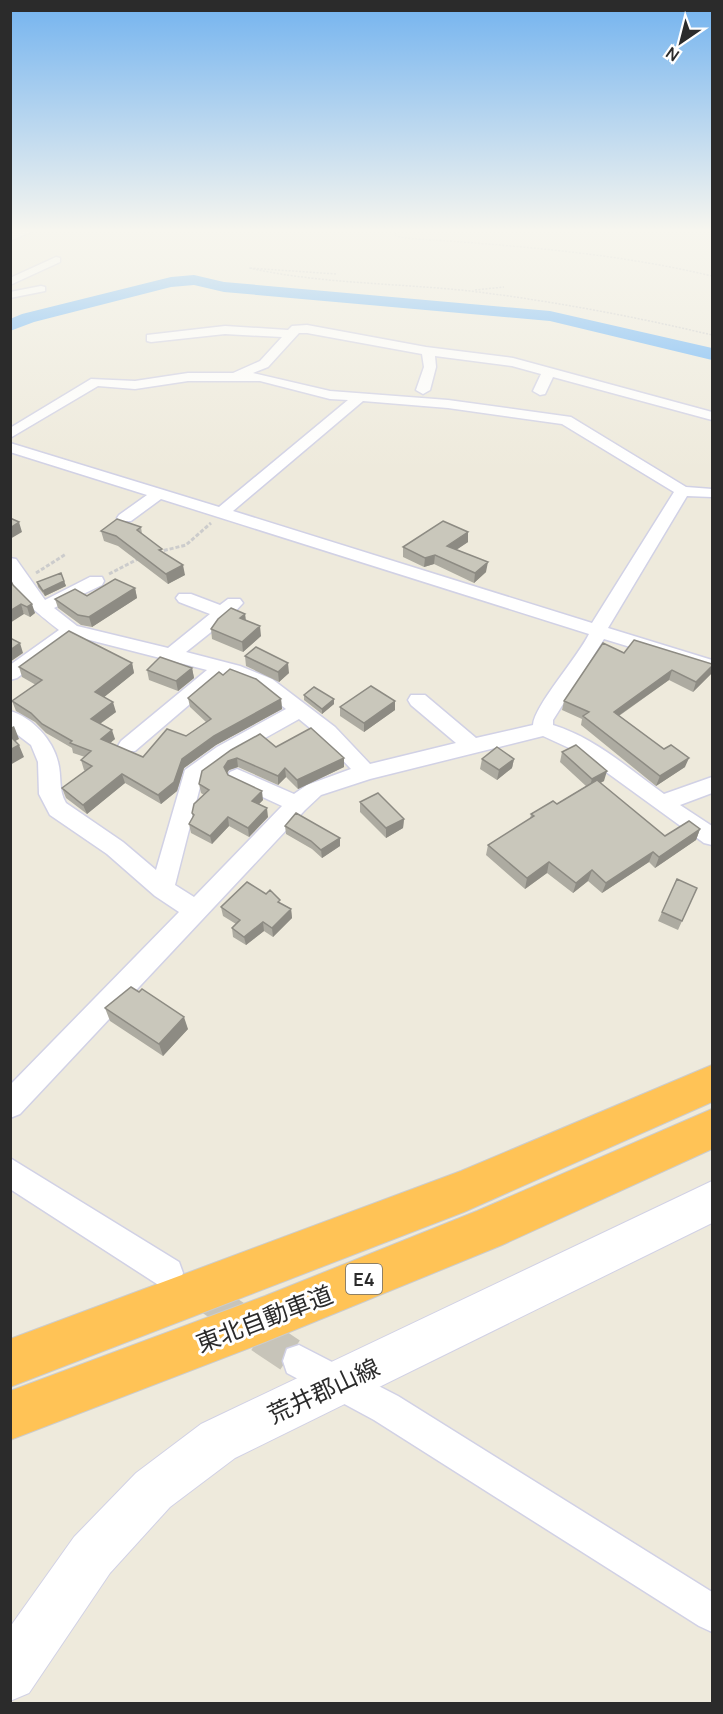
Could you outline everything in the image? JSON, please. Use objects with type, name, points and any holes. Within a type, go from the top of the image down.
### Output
[{"type":"highway","name":"E4","points":[[10,1363],[464,1191],[712,1083]]},
{"type":"highway","name":"東北自動車道","points":[[10,1416],[265,1319],[486,1229],[712,1129]]},
{"type":"main road","name":"荒井郡山線","points":[[10,1674],[92,1554],[153,1490],[218,1441],[712,1202]]},
{"type":"street","points":[[230,378],[264,364],[290,334],[296,329],[307,328],[428,351],[494,358],[712,416]]},
{"type":"street","points":[[151,338],[225,330],[290,334]]},
{"type":"street","points":[[423,390],[430,367],[428,351]]},
{"type":"street","points":[[540,391],[549,371]]},
{"type":"street","points":[[10,434],[96,382],[135,385],[188,377],[264,378],[319,394],[448,404],[566,420],[682,491],[712,493]]},
{"type":"street","points":[[222,513],[360,397]]},
{"type":"street","points":[[10,447],[712,666]]},
{"type":"street","points":[[543,729],[543,720],[548,710],[600,631],[600,624],[682,491]]},
{"type":"street","points":[[126,518],[159,493]]},
{"type":"street","points":[[10,563],[17,581],[42,608],[71,630],[222,667],[265,683],[328,732],[366,772]]},
{"type":"street","points":[[42,608],[96,581]]},
{"type":"street","points":[[171,655],[229,608],[185,598]]},
{"type":"street","points":[[10,674],[71,630]]},
{"type":"street","points":[[128,746],[222,667]]},
{"type":"street","points":[[418,700],[472,746]]},
{"type":"street","points":[[163,889],[192,775],[224,752],[300,710]]},
{"type":"street","points":[[10,718],[39,741],[48,762],[50,794],[58,809],[116,848],[163,889],[195,910]]},
{"type":"street","points":[[10,1105],[297,804],[314,790],[366,772],[543,729],[565,736],[587,748],[661,803],[712,837]]},
{"type":"street","points":[[237,777],[259,789],[297,804]]},
{"type":"street","points":[[661,803],[712,785]]},
{"type":"street","points":[[10,1172],[168,1273]]},
{"type":"street","points":[[299,1361],[386,1408],[712,1613]]},
{"type":"path","points":[[595,310],[712,335]]},
{"type":"path","points":[[152,554],[186,545],[222,513]]},
{"type":"path","points":[[17,581],[66,554]]},
{"type":"path","points":[[96,581],[144,556]]},
{"type":"building","points":[[10,518],[19,522],[10,528]]},
{"type":"building","points":[[117,519],[141,527],[137,530],[162,549],[159,550],[183,565],[166,574],[116,536],[101,531]]},
{"type":"building","points":[[443,521],[468,532],[447,546],[488,562],[475,573],[435,555],[425,558],[403,547]]},
{"type":"building","points":[[61,573],[64,581],[43,591],[37,582]]},
{"type":"building","points":[[10,579],[32,604],[27,607],[21,604],[10,611]]},
{"type":"building","points":[[115,579],[135,588],[89,617],[78,615],[55,599],[75,589],[87,596]]},
{"type":"building","points":[[231,608],[245,614],[240,618],[260,626],[242,642],[211,629],[218,619]]},
{"type":"building","points":[[69,631],[132,663],[95,692],[113,702],[91,719],[112,730],[101,739],[143,757],[167,729],[186,736],[211,719],[188,698],[219,672],[223,675],[230,669],[256,679],[281,699],[214,736],[182,759],[174,782],[158,795],[122,774],[83,805],[62,788],[92,766],[81,760],[91,751],[70,743],[72,741],[42,724],[31,713],[12,701],[42,680],[19,667]]},
{"type":"building","points":[[10,638],[20,643],[10,650]]},
{"type":"building","points":[[634,640],[712,664],[696,682],[672,670],[614,712],[664,749],[671,745],[689,758],[660,776],[583,716],[589,712],[564,701],[603,643],[624,653]]},
{"type":"building","points":[[256,647],[288,663],[278,672],[245,656]]},
{"type":"building","points":[[160,657],[192,668],[176,681],[147,670]]},
{"type":"building","points":[[371,686],[395,701],[364,723],[340,707]]},
{"type":"building","points":[[314,687],[334,699],[322,709],[304,695]]},
{"type":"building","points":[[311,728],[344,758],[297,780],[285,768],[278,776],[237,758],[228,761],[224,767],[228,775],[262,791],[252,801],[267,808],[248,828],[228,817],[210,836],[189,824],[194,815],[192,813],[194,804],[209,790],[199,784],[202,771],[231,750],[260,734],[276,747]]},
{"type":"building","points":[[10,736],[19,745],[10,750]]},
{"type":"building","points":[[576,745],[607,771],[592,779],[562,752]]},
{"type":"building","points":[[497,747],[514,759],[499,770],[482,759]]},
{"type":"building","points":[[597,780],[665,836],[689,821],[700,829],[659,857],[653,852],[606,883],[592,870],[576,883],[549,862],[527,878],[488,845],[534,816],[531,814],[553,801],[557,804]]},
{"type":"building","points":[[378,793],[404,819],[386,828],[360,802]]},
{"type":"building","points":[[296,813],[340,838],[321,850],[311,841],[285,826]]},
{"type":"building","points":[[677,879],[697,888],[682,921],[662,912]]},
{"type":"building","points":[[247,882],[266,894],[270,890],[280,900],[278,902],[291,909],[272,928],[263,922],[244,937],[232,928],[240,920],[221,907]]},
{"type":"building","points":[[131,987],[139,992],[142,989],[184,1017],[159,1044],[105,1008]]},
{"type":"waterway","points":[[10,326],[28,318],[60,310]]},
{"type":"waterway","points":[[482,310],[550,316],[712,354]]},
{"type":"tunnel","points":[[195,1291],[220,1308]]},
{"type":"tunnel","points":[[217,1306],[299,1361]]}]
